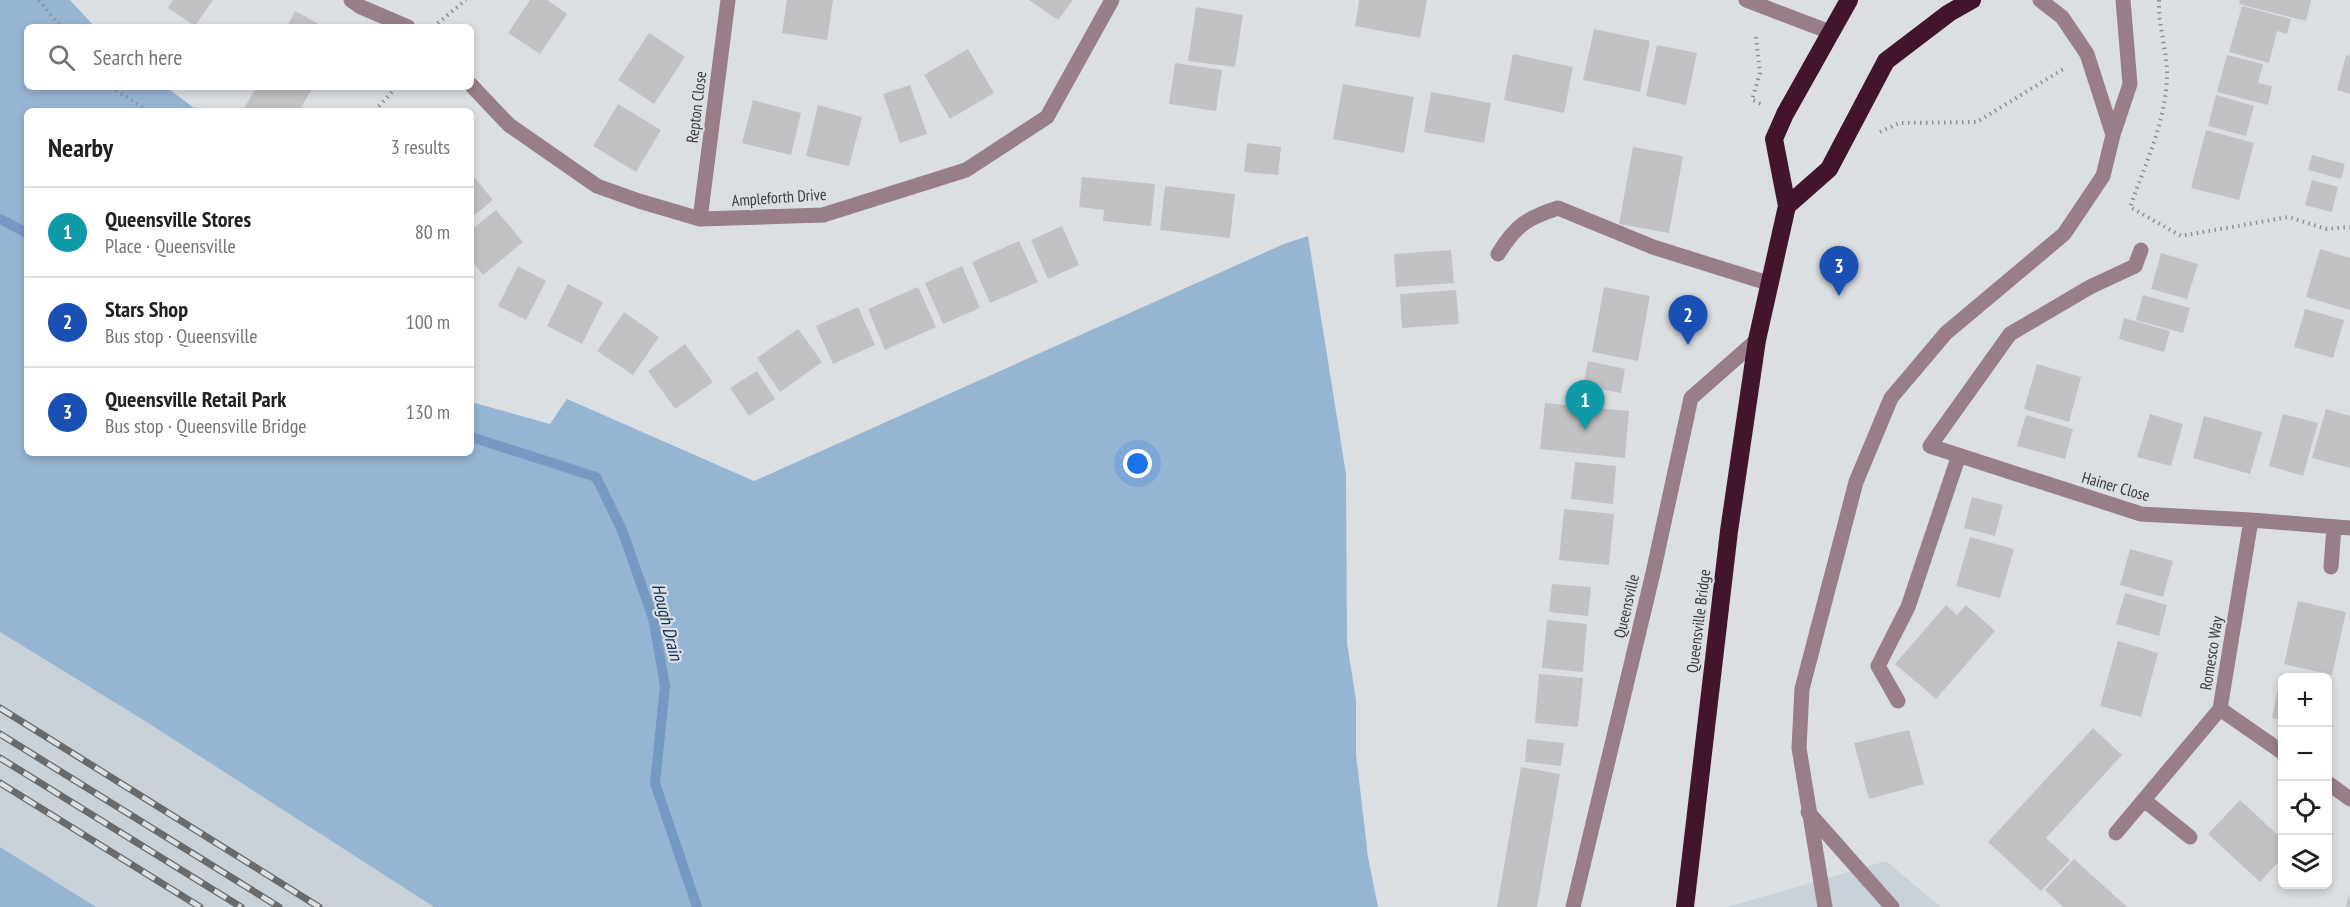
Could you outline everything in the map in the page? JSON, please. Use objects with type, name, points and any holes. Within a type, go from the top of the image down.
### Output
[{"type":"highway","points":[[1787,206],[1774,139],[1785,114],[1849,0]]},
{"type":"highway","points":[[1787,206],[1829,169],[1886,60],[1949,13],[1972,0]]},
{"type":"highway","name":"Queensville Bridge","points":[[1685,907],[1719,603],[1757,340],[1787,206]]},
{"type":"street","points":[[351,0],[361,8],[401,24]]},
{"type":"street","name":"Repton Close","points":[[700,219],[728,0]]},
{"type":"street","name":"Ampleforth Drive","points":[[474,88],[509,125],[597,186],[700,219],[823,215],[966,170],[1047,117],[1112,0]]},
{"type":"street","points":[[1746,0],[1830,32]]},
{"type":"street","points":[[2040,0],[2062,17],[2087,54],[2113,135]]},
{"type":"street","points":[[1825,907],[1798,748],[1802,689],[1856,482],[1891,398],[1946,333],[2064,234],[2103,176],[2113,135],[2130,84],[2123,0]]},
{"type":"street","points":[[1498,254],[1508,238],[1525,220],[1558,208],[1653,247],[1771,284]]},
{"type":"street","name":"Hainer Close","points":[[2141,250],[2135,266],[2090,288],[2010,334],[1930,446],[2141,514],[2350,528]]},
{"type":"street","name":"Queensville","points":[[1573,907],[1653,573],[1691,398],[1757,340]]},
{"type":"street","points":[[1898,701],[1878,666],[1908,607],[1959,455]]},
{"type":"street","name":"Romesco Way","points":[[2116,833],[2220,709],[2251,520]]},
{"type":"street","points":[[2331,567],[2334,527]]},
{"type":"street","points":[[2220,709],[2278,749]]},
{"type":"street","points":[[2332,786],[2350,799]]},
{"type":"street","points":[[2144,800],[2190,837]]},
{"type":"street","points":[[1808,812],[1892,907]]},
{"type":"path","points":[[39,0],[58,24]]},
{"type":"path","points":[[436,24],[466,0]]},
{"type":"path","points":[[2159,0],[2158,19],[2167,77],[2160,126],[2130,207],[2181,236],[2288,217],[2327,229],[2350,227]]},
{"type":"path","points":[[1752,100],[1760,73],[1756,37]]},
{"type":"path","points":[[1880,132],[1899,123],[1977,122],[2065,68]]},
{"type":"path","points":[[116,90],[143,108]]},
{"type":"path","points":[[378,108],[393,90]]},
{"type":"shaded area","points":[[0,0],[70,0],[92,24],[24,24],[24,90],[170,90],[194,108],[24,108],[24,456],[474,456],[474,403],[550,424],[567,399],[754,481],[1284,244],[1308,236],[1346,474],[1347,643],[1356,700],[1356,754],[1368,857],[1378,907],[434,907],[145,721],[0,632]]},
{"type":"shaded area","points":[[0,632],[145,721],[434,907],[96,907],[0,847]]},
{"type":"shaded area","points":[[0,847],[96,907],[0,907]]},
{"type":"shaded area","points":[[1886,861],[1941,907],[1727,907]]},
{"type":"building","points":[[173,0],[213,0],[196,24],[192,24],[168,8]]},
{"type":"building","points":[[530,0],[547,0],[567,14],[540,54],[508,33]]},
{"type":"building","points":[[787,0],[833,0],[827,40],[782,33]]},
{"type":"building","points":[[1029,0],[1073,0],[1058,20]]},
{"type":"building","points":[[1359,0],[1427,0],[1420,38],[1355,26]]},
{"type":"building","points":[[2240,0],[2311,0],[2306,21],[2239,4]]},
{"type":"building","points":[[2242,6],[2291,19],[2287,34],[2277,31],[2269,63],[2229,52]]},
{"type":"building","points":[[1196,7],[1243,15],[1235,67],[1188,61]]},
{"type":"building","points":[[295,11],[319,24],[288,24]]},
{"type":"building","points":[[1594,29],[1650,41],[1640,92],[1583,80]]},
{"type":"building","points":[[649,33],[685,57],[654,104],[618,80]]},
{"type":"building","points":[[1657,45],[1697,53],[1686,105],[1646,96]]},
{"type":"building","points":[[968,49],[994,93],[950,119],[924,75]]},
{"type":"building","points":[[1513,54],[1573,67],[1564,113],[1504,100]]},
{"type":"building","points":[[2227,55],[2263,64],[2258,83],[2272,86],[2268,105],[2217,92]]},
{"type":"building","points":[[2346,55],[2350,56],[2350,94],[2337,90]]},
{"type":"building","points":[[1175,63],[1222,70],[1216,111],[1169,104]]},
{"type":"building","points":[[1343,84],[1414,97],[1404,153],[1333,139]]},
{"type":"building","points":[[910,85],[927,134],[900,143],[883,94]]},
{"type":"building","points":[[254,90],[311,90],[301,108],[245,108]]},
{"type":"building","points":[[1431,92],[1491,103],[1484,143],[1424,132]]},
{"type":"building","points":[[2216,95],[2254,106],[2246,136],[2208,126]]},
{"type":"building","points":[[753,100],[801,113],[791,155],[742,143]]},
{"type":"building","points":[[618,104],[661,130],[636,172],[593,146]]},
{"type":"building","points":[[818,105],[862,117],[849,166],[806,156]]},
{"type":"building","points":[[2206,130],[2254,143],[2239,200],[2191,188]]},
{"type":"building","points":[[1247,143],[1281,147],[1278,175],[1244,172]]},
{"type":"building","points":[[1633,147],[1683,156],[1669,233],[1619,224]]},
{"type":"building","points":[[2312,155],[2345,164],[2341,179],[2308,170]]},
{"type":"building","points":[[474,177],[493,200],[474,216]]},
{"type":"building","points":[[1082,177],[1155,184],[1151,226],[1103,221],[1104,210],[1079,207]]},
{"type":"building","points":[[2312,180],[2338,187],[2332,212],[2305,205]]},
{"type":"building","points":[[1165,186],[1235,194],[1230,238],[1160,230]]},
{"type":"building","points":[[496,210],[523,242],[483,275],[474,264],[474,228]]},
{"type":"building","points":[[1062,226],[1079,265],[1048,279],[1031,240]]},
{"type":"building","points":[[1019,241],[1038,282],[990,303],[972,262]]},
{"type":"building","points":[[2320,249],[2350,258],[2350,310],[2306,297]]},
{"type":"building","points":[[1451,250],[1454,283],[1396,287],[1394,254]]},
{"type":"building","points":[[2161,253],[2198,264],[2187,299],[2151,289]]},
{"type":"building","points":[[518,266],[546,281],[526,320],[498,306]]},
{"type":"building","points":[[962,266],[980,308],[943,324],[925,283]]},
{"type":"building","points":[[568,284],[603,302],[582,344],[547,326]]},
{"type":"building","points":[[918,287],[936,327],[885,350],[868,309]]},
{"type":"building","points":[[1604,287],[1650,296],[1638,361],[1592,352]]},
{"type":"building","points":[[1456,290],[1459,324],[1402,328],[1400,294]]},
{"type":"building","points":[[2143,295],[2190,308],[2183,333],[2136,320]]},
{"type":"building","points":[[858,307],[875,345],[833,364],[816,326]]},
{"type":"building","points":[[2305,309],[2344,320],[2333,358],[2294,347]]},
{"type":"building","points":[[624,312],[659,337],[633,375],[597,351]]},
{"type":"building","points":[[2124,318],[2170,331],[2164,352],[2119,339]]},
{"type":"building","points":[[798,329],[822,362],[780,392],[757,358]]},
{"type":"building","points":[[685,344],[713,382],[675,409],[648,371]]},
{"type":"building","points":[[1588,361],[1625,369],[1621,393],[1583,386]]},
{"type":"building","points":[[2037,364],[2081,377],[2069,422],[2024,409]]},
{"type":"building","points":[[757,371],[775,399],[749,416],[730,388]]},
{"type":"building","points":[[1545,403],[1629,411],[1625,458],[1540,449]]},
{"type":"building","points":[[2326,409],[2350,416],[2350,468],[2312,458]]},
{"type":"building","points":[[2150,414],[2183,424],[2171,466],[2137,457]]},
{"type":"building","points":[[2283,414],[2318,423],[2303,476],[2269,466]]},
{"type":"building","points":[[2026,415],[2073,429],[2065,459],[2017,446]]},
{"type":"building","points":[[2204,416],[2262,432],[2250,474],[2193,458]]},
{"type":"building","points":[[1575,462],[1616,466],[1613,504],[1571,499]]},
{"type":"building","points":[[1972,497],[2003,505],[1995,536],[1964,528]]},
{"type":"building","points":[[1564,509],[1614,514],[1609,565],[1559,560]]},
{"type":"building","points":[[1970,537],[2014,549],[2000,598],[1956,586]]},
{"type":"building","points":[[2130,549],[2173,561],[2163,597],[2120,585]]},
{"type":"building","points":[[1552,584],[1591,587],[1588,616],[1549,612]]},
{"type":"building","points":[[2125,593],[2167,605],[2159,636],[2116,624]]},
{"type":"building","points":[[2298,601],[2346,612],[2332,675],[2332,673],[2284,664]]},
{"type":"building","points":[[1946,605],[1957,615],[1966,605],[1995,631],[1936,699],[1895,664]]},
{"type":"building","points":[[1547,620],[1587,624],[1583,672],[1542,668]]},
{"type":"building","points":[[2118,641],[2158,653],[2141,717],[2100,706]]},
{"type":"building","points":[[1539,674],[1583,678],[1578,727],[1535,723]]},
{"type":"building","points":[[2278,688],[2278,719],[2272,718]]},
{"type":"building","points":[[2093,728],[2122,755],[2046,838],[2070,860],[2041,891],[1988,842]]},
{"type":"building","points":[[1909,730],[1924,784],[1869,799],[1854,743]]},
{"type":"building","points":[[1527,739],[1564,743],[1561,766],[1525,762]]},
{"type":"building","points":[[1521,767],[1560,774],[1537,907],[1497,907]]},
{"type":"building","points":[[2240,800],[2278,835],[2278,862],[2260,882],[2208,834]]},
{"type":"building","points":[[2074,859],[2127,907],[2063,907],[2045,890]]},
{"type":"building","points":[[2349,893],[2350,907],[2346,907]]},
{"type":"waterway","name":"Hough Drain","points":[[0,219],[24,231]]},
{"type":"waterway","name":"Hough Drain","points":[[474,438],[596,477],[622,530],[653,618],[665,686],[655,783],[697,907]]},
{"type":"railway","points":[[0,708],[319,907]]},
{"type":"railway","points":[[0,734],[279,907]]},
{"type":"railway","points":[[0,758],[241,907]]},
{"type":"railway","points":[[0,783],[200,907]]},
{"type":"place","name":"Queensville Retail Park","points":[[1839,296]]},
{"type":"place","name":"Stars Shop","points":[[1688,345]]},
{"type":"place","name":"Queensville Stores","points":[[1585,430]]}]
